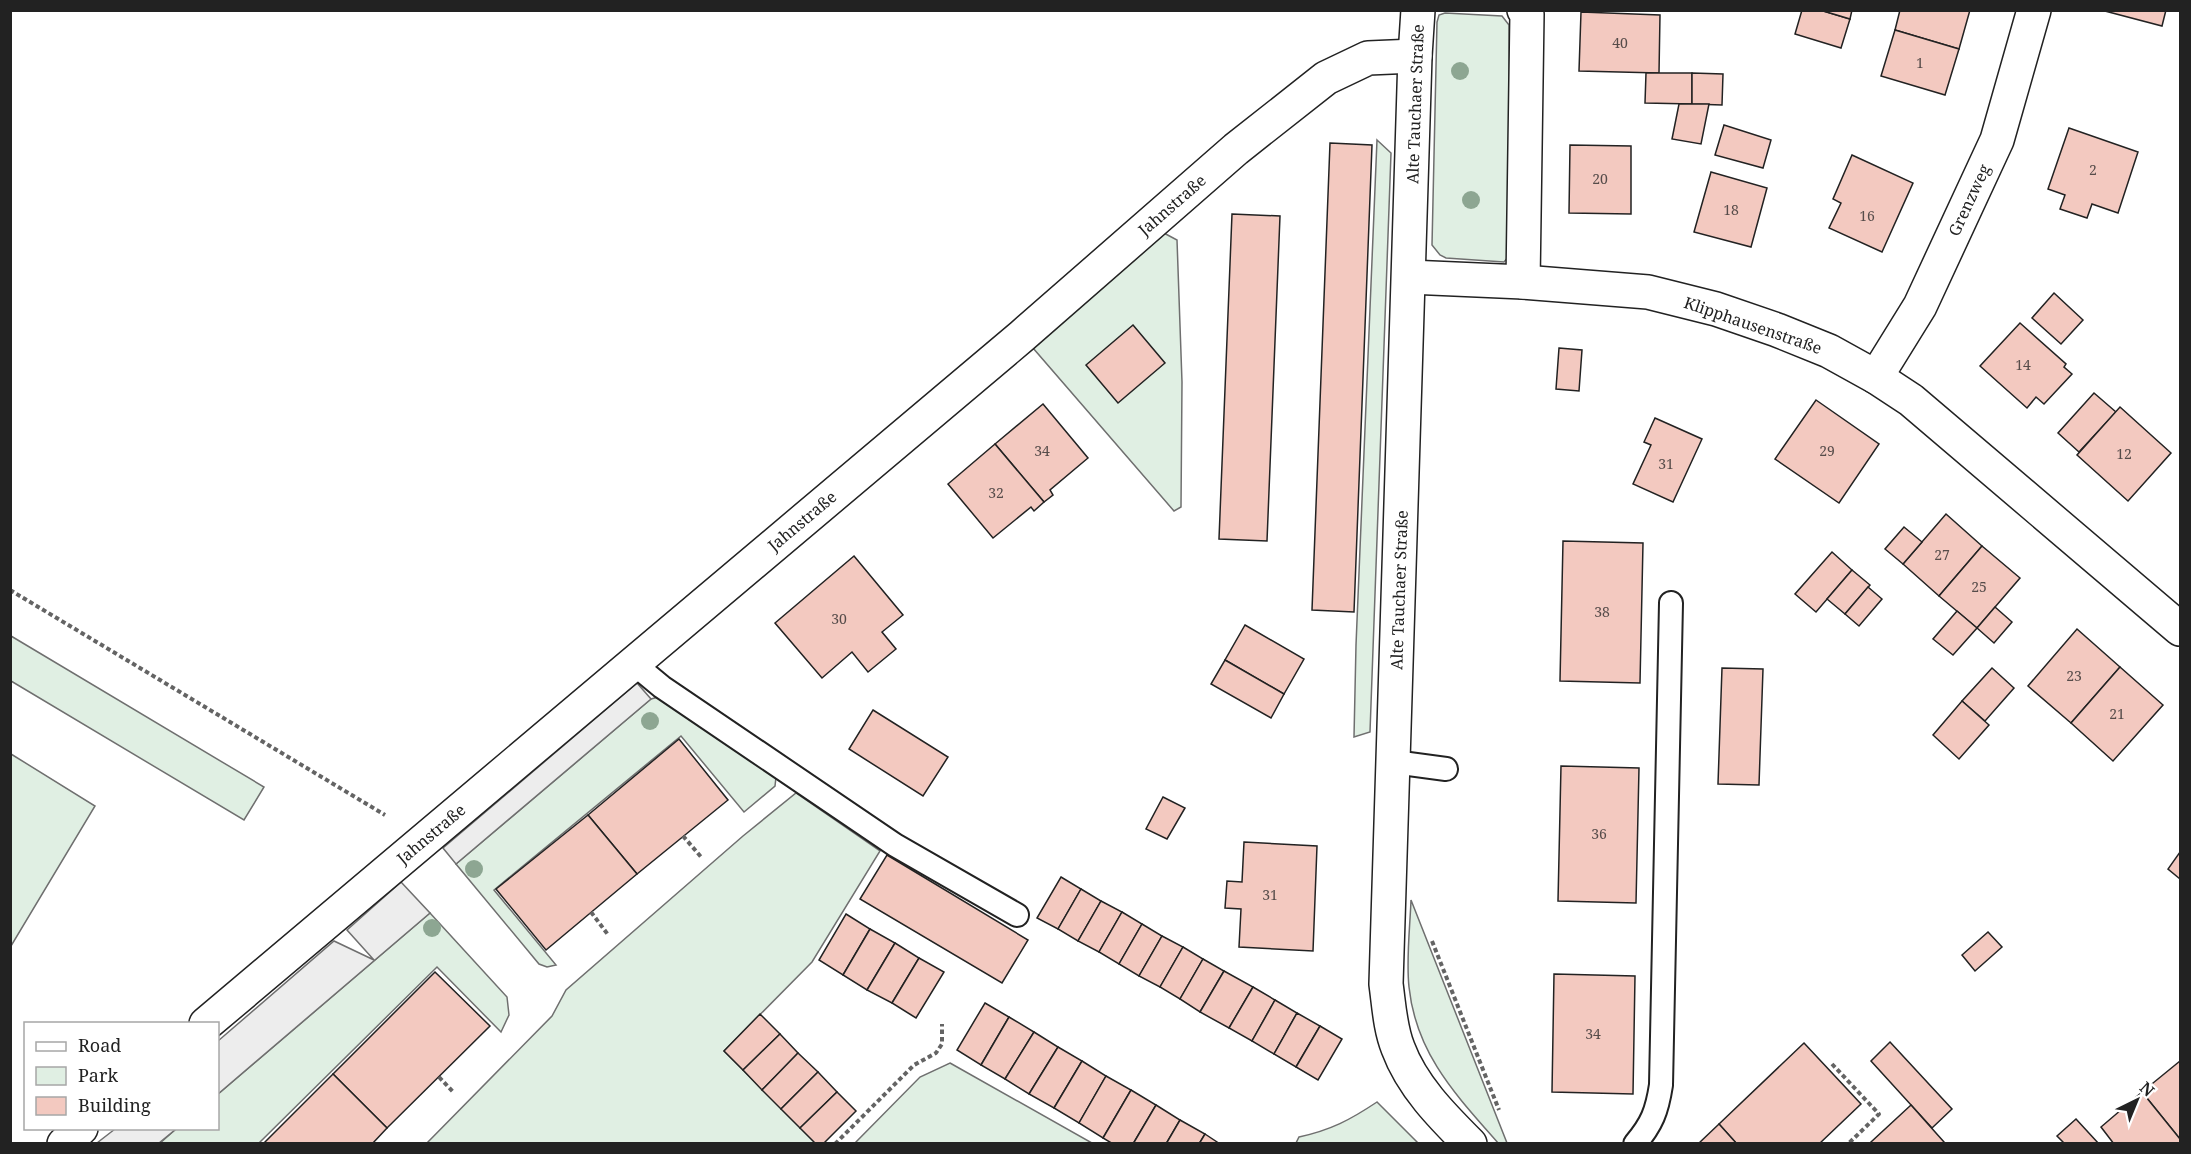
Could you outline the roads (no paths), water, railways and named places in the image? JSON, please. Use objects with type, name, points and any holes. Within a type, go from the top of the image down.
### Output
[{"type":"street","name":"Alte Tauchaer Straße","points":[[1419,10],[1415,57],[1386,984],[1391,1023],[1398,1049],[1425,1097],[1470,1143]]},
{"type":"street","points":[[1523,282],[1527,14],[1524,10]]},
{"type":"street","name":"Grenzweg","points":[[1876,377],[1920,306],[1997,140],[2034,10]]},
{"type":"street","name":"Jahnstraße","points":[[207,1022],[1022,336],[1236,149],[1326,78],[1368,58],[1415,57]]},
{"type":"street","name":"Klipphausenstraße","points":[[1409,276],[1648,292],[1716,309],[1829,351],[1876,377],[1928,414],[2181,629]]},
{"type":"street","points":[[64,1143],[79,1130]]},
{"type":"lane","points":[[1635,1143],[1648,1129],[1657,1108],[1661,1085],[1671,603]]},
{"type":"lane","points":[[633,663],[662,687],[895,844],[1017,915]]},
{"type":"lane","points":[[1394,762],[1446,769]]}]
